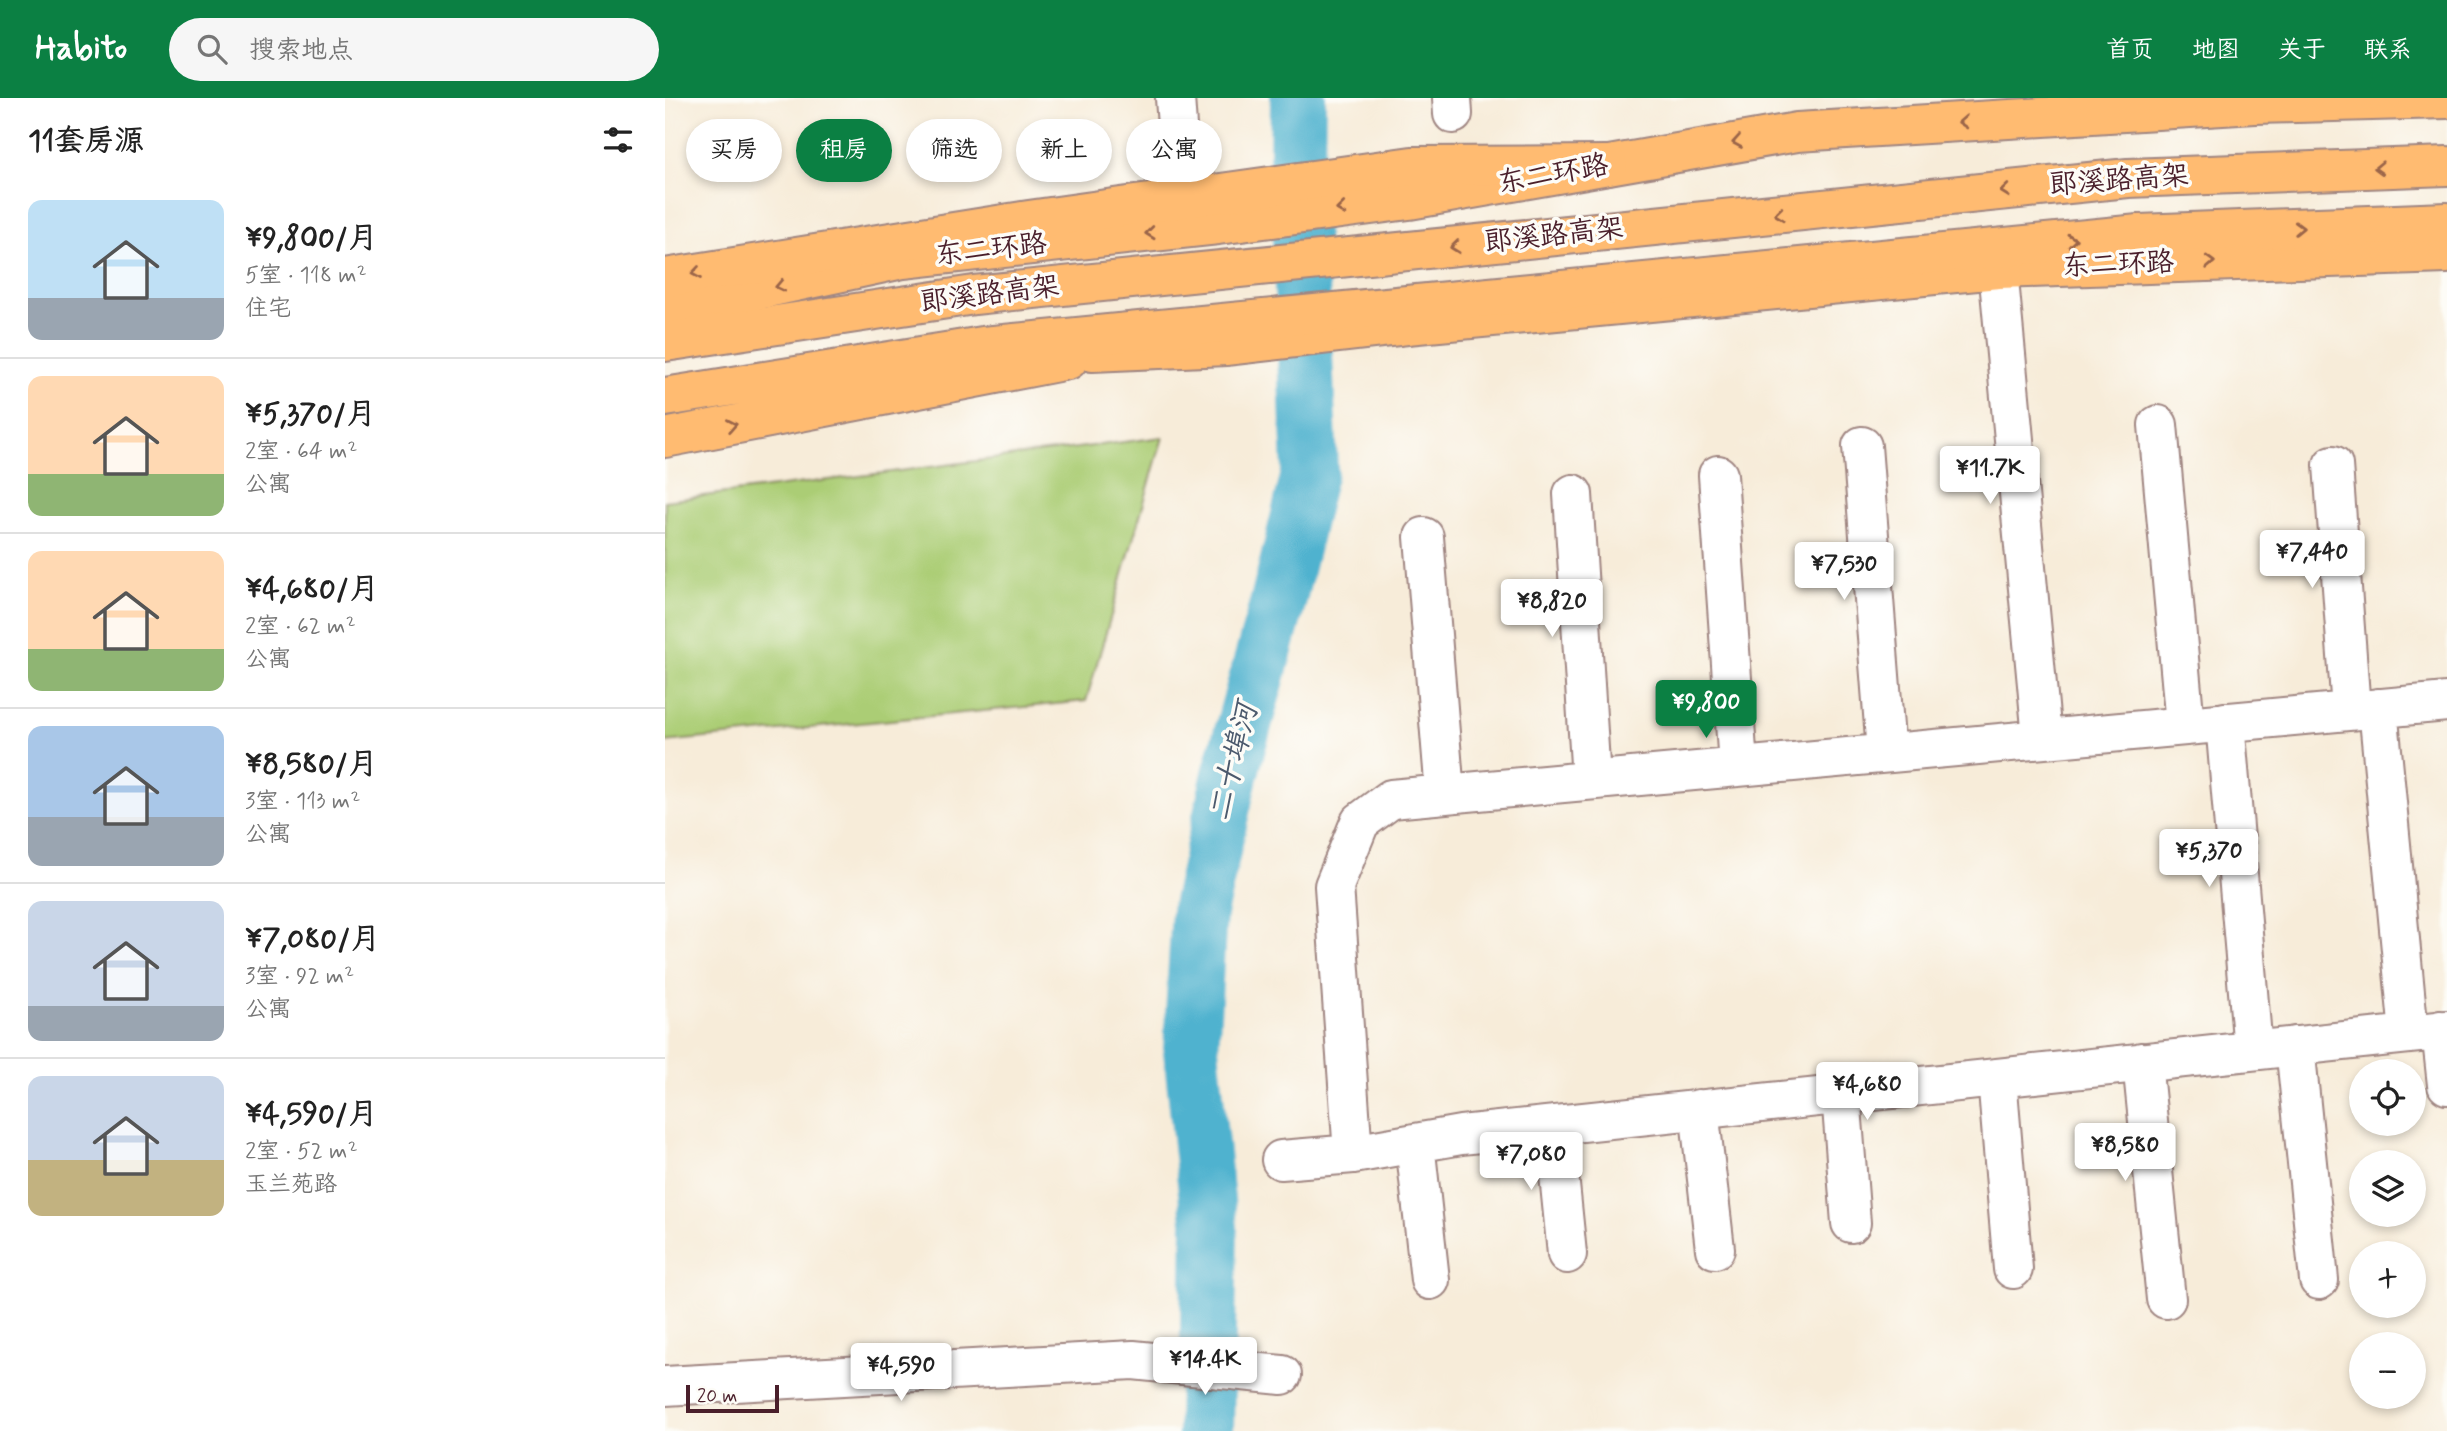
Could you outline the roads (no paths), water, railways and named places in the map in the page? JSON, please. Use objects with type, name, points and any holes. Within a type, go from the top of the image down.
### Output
[{"type":"main road","name":"东二环路","points":[[665,310],[903,259],[1219,209],[1411,183],[1608,165],[1796,115],[2447,99]]},
{"type":"main road","name":"郎溪路高架","points":[[665,342],[974,295],[2127,178],[2447,166]]},
{"type":"main road","points":[[665,278],[1029,220],[1219,209]]},
{"type":"main road","name":"郎溪路高架","points":[[665,397],[983,346],[2139,233],[2447,222]]},
{"type":"main road","name":"东二环路","points":[[665,412],[885,363],[1227,346],[1409,325],[1998,269],[2447,254]]},
{"type":"main road","points":[[665,438],[1111,351]]},
{"type":"street","points":[[1175,98],[1176,119]]},
{"type":"street","points":[[1998,269],[2042,738]]},
{"type":"street","points":[[2158,425],[2185,725]]},
{"type":"street","points":[[1862,446],[1886,752]]},
{"type":"street","points":[[2333,465],[2364,709],[2432,1031],[2447,1085]]},
{"type":"street","points":[[1718,475],[1738,766]]},
{"type":"street","points":[[1573,494],[1591,780]]},
{"type":"street","points":[[1424,537],[1445,794]]},
{"type":"street","points":[[1353,1154],[1334,886],[1360,822],[1391,799],[2447,702]]},
{"type":"street","points":[[2225,722],[2253,1051]]},
{"type":"street","points":[[1281,1160],[1353,1154],[1461,1135],[2432,1031]]},
{"type":"street","points":[[2295,1046],[2319,1280]]},
{"type":"street","points":[[2142,1062],[2166,1299]]},
{"type":"street","points":[[1997,1078],[2013,1269]]},
{"type":"street","points":[[1841,1094],[1851,1223]]},
{"type":"street","points":[[1699,1110],[1715,1249]]},
{"type":"street","points":[[1554,1125],[1567,1254]]},
{"type":"street","points":[[1415,1143],[1430,1280]]},
{"type":"street","points":[[665,1387],[1133,1360],[1282,1375]]},
{"type":"waterway","name":"二十埠河","points":[[1206,1431],[1210,1229],[1191,1050],[1199,912],[1230,775],[1279,598],[1310,470],[1297,168],[1298,98]]}]
